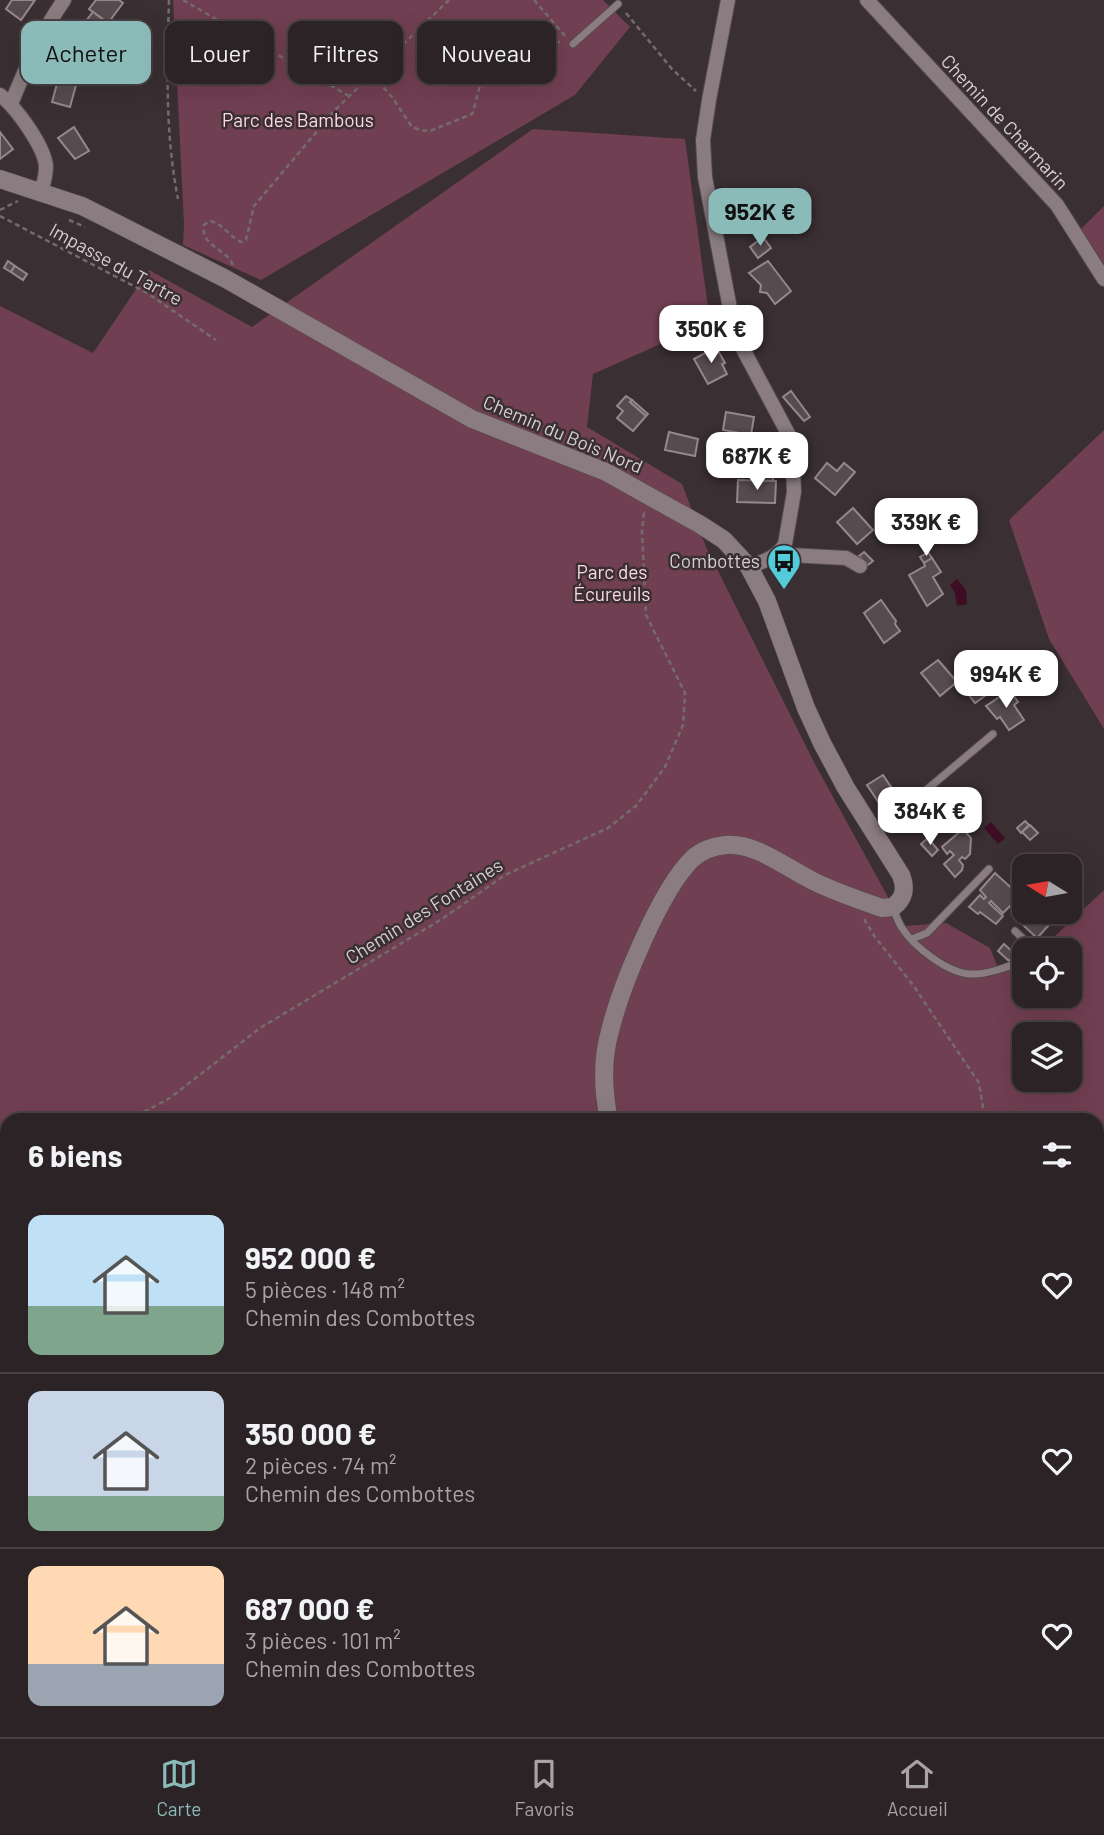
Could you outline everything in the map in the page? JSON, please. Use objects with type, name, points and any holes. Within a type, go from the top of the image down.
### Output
[{"type":"street","points":[[40,194],[46,167],[42,153],[5,99],[64,0]]},
{"type":"street","points":[[729,0],[709,100],[704,140],[705,177],[732,319],[744,351],[787,429],[794,452],[794,492],[788,536],[781,551],[750,567]]},
{"type":"street","name":"Chemin de Charmarin","points":[[867,0],[1057,205],[1104,279]]},
{"type":"street","name":"Chemin du Bois Nord","points":[[0,179],[82,206],[226,279],[472,419],[606,472],[724,540],[750,567],[767,601],[806,708],[822,743],[846,788],[901,875],[905,885],[903,896],[888,908]]},
{"type":"street","points":[[781,551],[789,555],[846,558],[860,566]]},
{"type":"street","points":[[607,1113],[604,1079],[610,1031],[624,986],[655,916],[693,859],[709,849],[728,844],[742,847],[765,854],[814,881],[888,908]]},
{"type":"lane","points":[[573,44],[618,4]]},
{"type":"lane","points":[[875,834],[993,734]]},
{"type":"lane","points":[[912,939],[926,933],[989,869]]},
{"type":"lane","points":[[888,908],[912,939],[933,958],[958,972],[971,974],[1012,965]]},
{"type":"lane","points":[[1015,931],[1022,938]]},
{"type":"path","points":[[169,0],[168,110],[172,168],[178,199]]},
{"type":"path","points":[[403,45],[449,0]]},
{"type":"path","points":[[534,0],[573,44]]},
{"type":"path","points":[[185,1],[349,96]]},
{"type":"path","points":[[618,4],[672,69],[693,90],[709,100]]},
{"type":"path","points":[[380,84],[412,127],[430,131],[472,114],[486,71],[504,48],[537,40],[573,44]]},
{"type":"path","points":[[226,279],[233,266],[232,261],[206,239],[204,225],[210,221],[218,223],[232,238],[241,242],[246,240],[254,206],[362,84]]},
{"type":"path","name":"Impasse du Tartre","points":[[0,216],[147,293],[216,340]]},
{"type":"path","name":"Chemin des Fontaines","points":[[142,1113],[170,1098],[260,1028],[442,919],[505,875],[608,828],[636,806],[664,767],[683,725],[685,693],[646,615],[642,531],[646,502],[650,495]]},
{"type":"path","points":[[855,897],[854,901],[875,937],[913,985],[979,1083],[984,1113]]},
{"type":"green space","name":"Parc des Bambous","points":[[173,0],[603,0],[630,27],[575,95],[261,280],[183,245],[177,84],[274,84],[274,21],[174,21]]},
{"type":"green space","name":"Parc des Écureuils","points":[[533,129],[685,139],[710,322],[593,374],[587,427],[682,484],[706,547],[816,766],[904,926],[946,923],[990,948],[1000,972],[1012,968],[1012,1008],[1082,1008],[1082,938],[1053,938],[1068,924],[1082,924],[1082,911],[1104,890],[1104,1113],[0,1113],[0,306],[93,353],[149,270],[252,327]]},
{"type":"green space","points":[[1104,206],[1104,264],[1081,229]]},
{"type":"green space","points":[[1104,430],[1104,729],[1049,639],[1009,520]]},
{"type":"shaded area","points":[[957,579],[966,590],[967,604],[957,606],[955,593],[950,585]]},
{"type":"shaded area","points":[[991,822],[1005,838],[998,844],[984,828]]},
{"type":"building","points":[[12,0],[35,0],[21,20],[6,9]]},
{"type":"building","points":[[96,0],[119,0],[123,3],[110,21],[105,21],[89,9]]},
{"type":"building","points":[[93,12],[105,21],[86,21]]},
{"type":"building","points":[[57,84],[76,85],[70,107],[52,102]]},
{"type":"building","points":[[74,127],[89,151],[75,159],[58,138]]},
{"type":"building","points":[[0,132],[13,149],[0,159]]},
{"type":"building","points":[[763,237],[771,248],[758,258],[750,247]]},
{"type":"building","points":[[8,261],[15,266],[11,272],[4,268]]},
{"type":"building","points":[[768,261],[791,291],[775,304],[767,293],[760,292],[761,285],[749,273]]},
{"type":"building","points":[[15,266],[27,274],[23,280],[11,272]]},
{"type":"building","points":[[716,347],[725,363],[722,364],[727,374],[708,384],[694,359]]},
{"type":"building","points":[[791,391],[810,417],[804,421],[783,397]]},
{"type":"building","points":[[626,396],[646,416],[633,431],[617,418],[623,411],[617,406]]},
{"type":"building","points":[[632,400],[648,414],[646,416],[630,402]]},
{"type":"building","points":[[726,412],[754,417],[751,435],[723,430]]},
{"type":"building","points":[[669,432],[698,439],[695,456],[665,450]]},
{"type":"building","points":[[827,463],[837,471],[844,463],[855,472],[835,495],[815,478]]},
{"type":"building","points":[[761,475],[773,475],[773,481],[761,481]]},
{"type":"building","points":[[738,480],[776,481],[775,503],[737,502]]},
{"type":"building","points":[[853,508],[873,530],[857,544],[837,522]]},
{"type":"building","points":[[864,552],[873,561],[868,565],[859,556]]},
{"type":"building","points":[[928,552],[932,558],[924,563],[920,557]]},
{"type":"building","points":[[932,558],[941,572],[933,577],[943,594],[927,606],[909,575],[925,566],[924,563]]},
{"type":"building","points":[[881,600],[900,631],[884,643],[864,613]]},
{"type":"building","points":[[938,660],[957,682],[940,696],[921,673]]},
{"type":"building","points":[[980,681],[989,693],[975,703],[966,691]]},
{"type":"building","points":[[1010,690],[1018,702],[1014,705],[1024,720],[1009,730],[1000,717],[997,719],[986,706]]},
{"type":"building","points":[[883,775],[895,793],[879,803],[867,785]]},
{"type":"building","points":[[936,800],[951,817],[928,838],[913,821]]},
{"type":"building","points":[[1025,821],[1029,825],[1021,833],[1017,828]]},
{"type":"building","points":[[1030,825],[1038,833],[1030,840],[1022,832]]},
{"type":"building","points":[[963,829],[971,838],[970,854],[959,860],[963,865],[962,870],[955,877],[944,864],[954,855],[950,851],[947,854],[942,847]]},
{"type":"building","points":[[928,838],[938,850],[932,856],[921,844]]},
{"type":"building","points":[[995,873],[1012,889],[1012,904],[1003,913],[991,901],[989,903],[1003,916],[996,924],[969,907],[980,895],[984,899],[986,897],[980,890]]},
{"type":"building","points":[[1022,924],[1050,924],[1037,938]]},
{"type":"building","points":[[1004,944],[1012,951],[1012,958],[1009,961],[998,951]]},
{"type":"place","name":"Combottes","points":[[784,591]]}]
